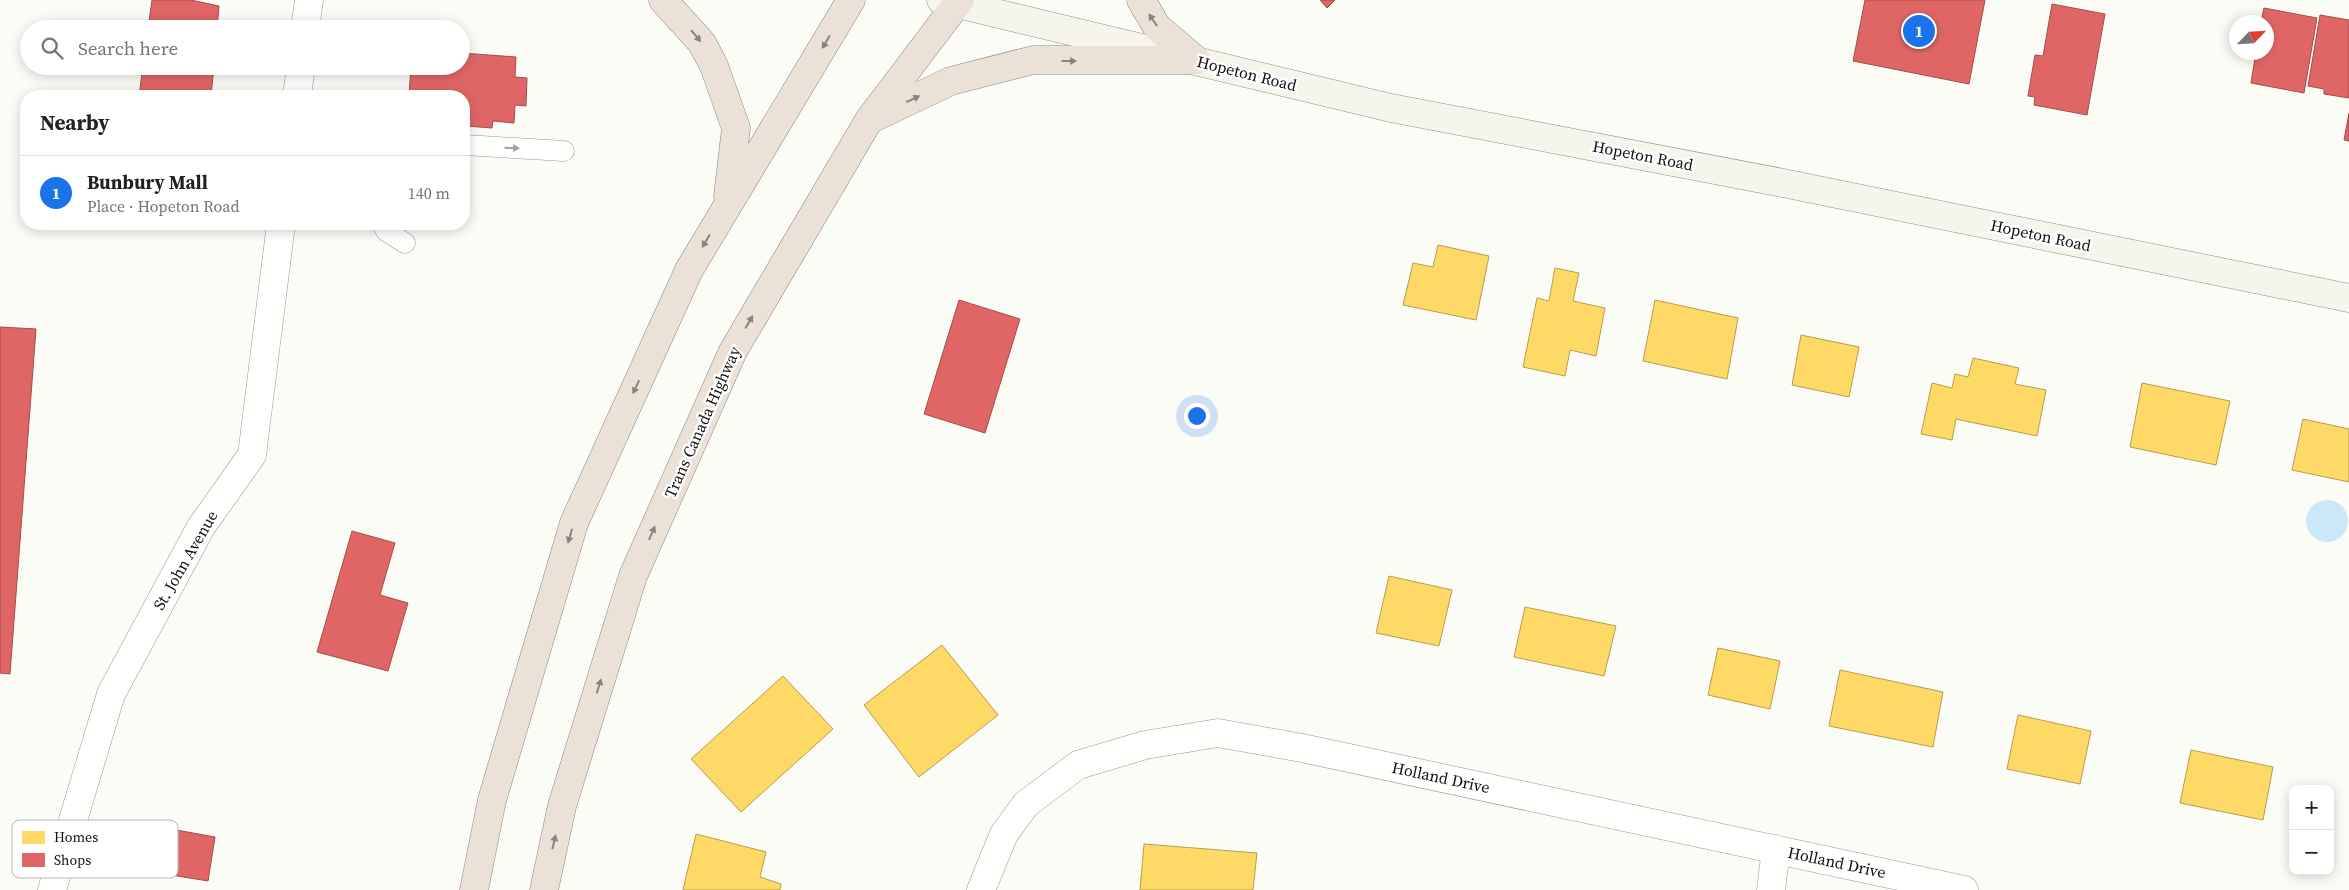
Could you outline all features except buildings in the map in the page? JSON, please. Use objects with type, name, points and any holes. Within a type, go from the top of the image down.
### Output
[{"type":"highway","points":[[663,0],[702,43],[714,66],[736,128],[727,206]]},
{"type":"highway","points":[[474,890],[492,800],[574,523],[689,270],[851,0]]},
{"type":"highway","points":[[1141,0],[1157,27],[1196,60]]},
{"type":"highway","name":"Trans Canada Highway","points":[[544,890],[562,806],[633,576],[733,351],[869,120],[952,1]]},
{"type":"highway","points":[[869,120],[951,81],[1033,60],[1196,60]]},
{"type":"main road","name":"Hopeton Road","points":[[952,1],[1391,108],[1778,182],[2349,298]]},
{"type":"street","points":[[306,20],[309,0]]},
{"type":"street","points":[[298,90],[300,75]]},
{"type":"street","name":"St. John Avenue","points":[[73,820],[111,694],[201,527],[252,455],[280,230]]},
{"type":"street","name":"Holland Drive","points":[[980,890],[1004,834],[1026,804],[1078,765],[1145,745],[1218,733],[1302,748],[1964,890]]},
{"type":"street","points":[[1771,890],[1776,849]]},
{"type":"street","name":"St. John Avenue","points":[[52,890],[56,878]]},
{"type":"lane","points":[[470,145],[564,151]]},
{"type":"lane","points":[[385,230],[405,243]]},
{"type":"water","points":[[2327,500],[2342,506],[2348,521],[2342,536],[2327,542],[2312,536],[2306,521],[2312,506]]},
{"type":"place","name":"Bunbury Mall","points":[[1919,31]]}]
